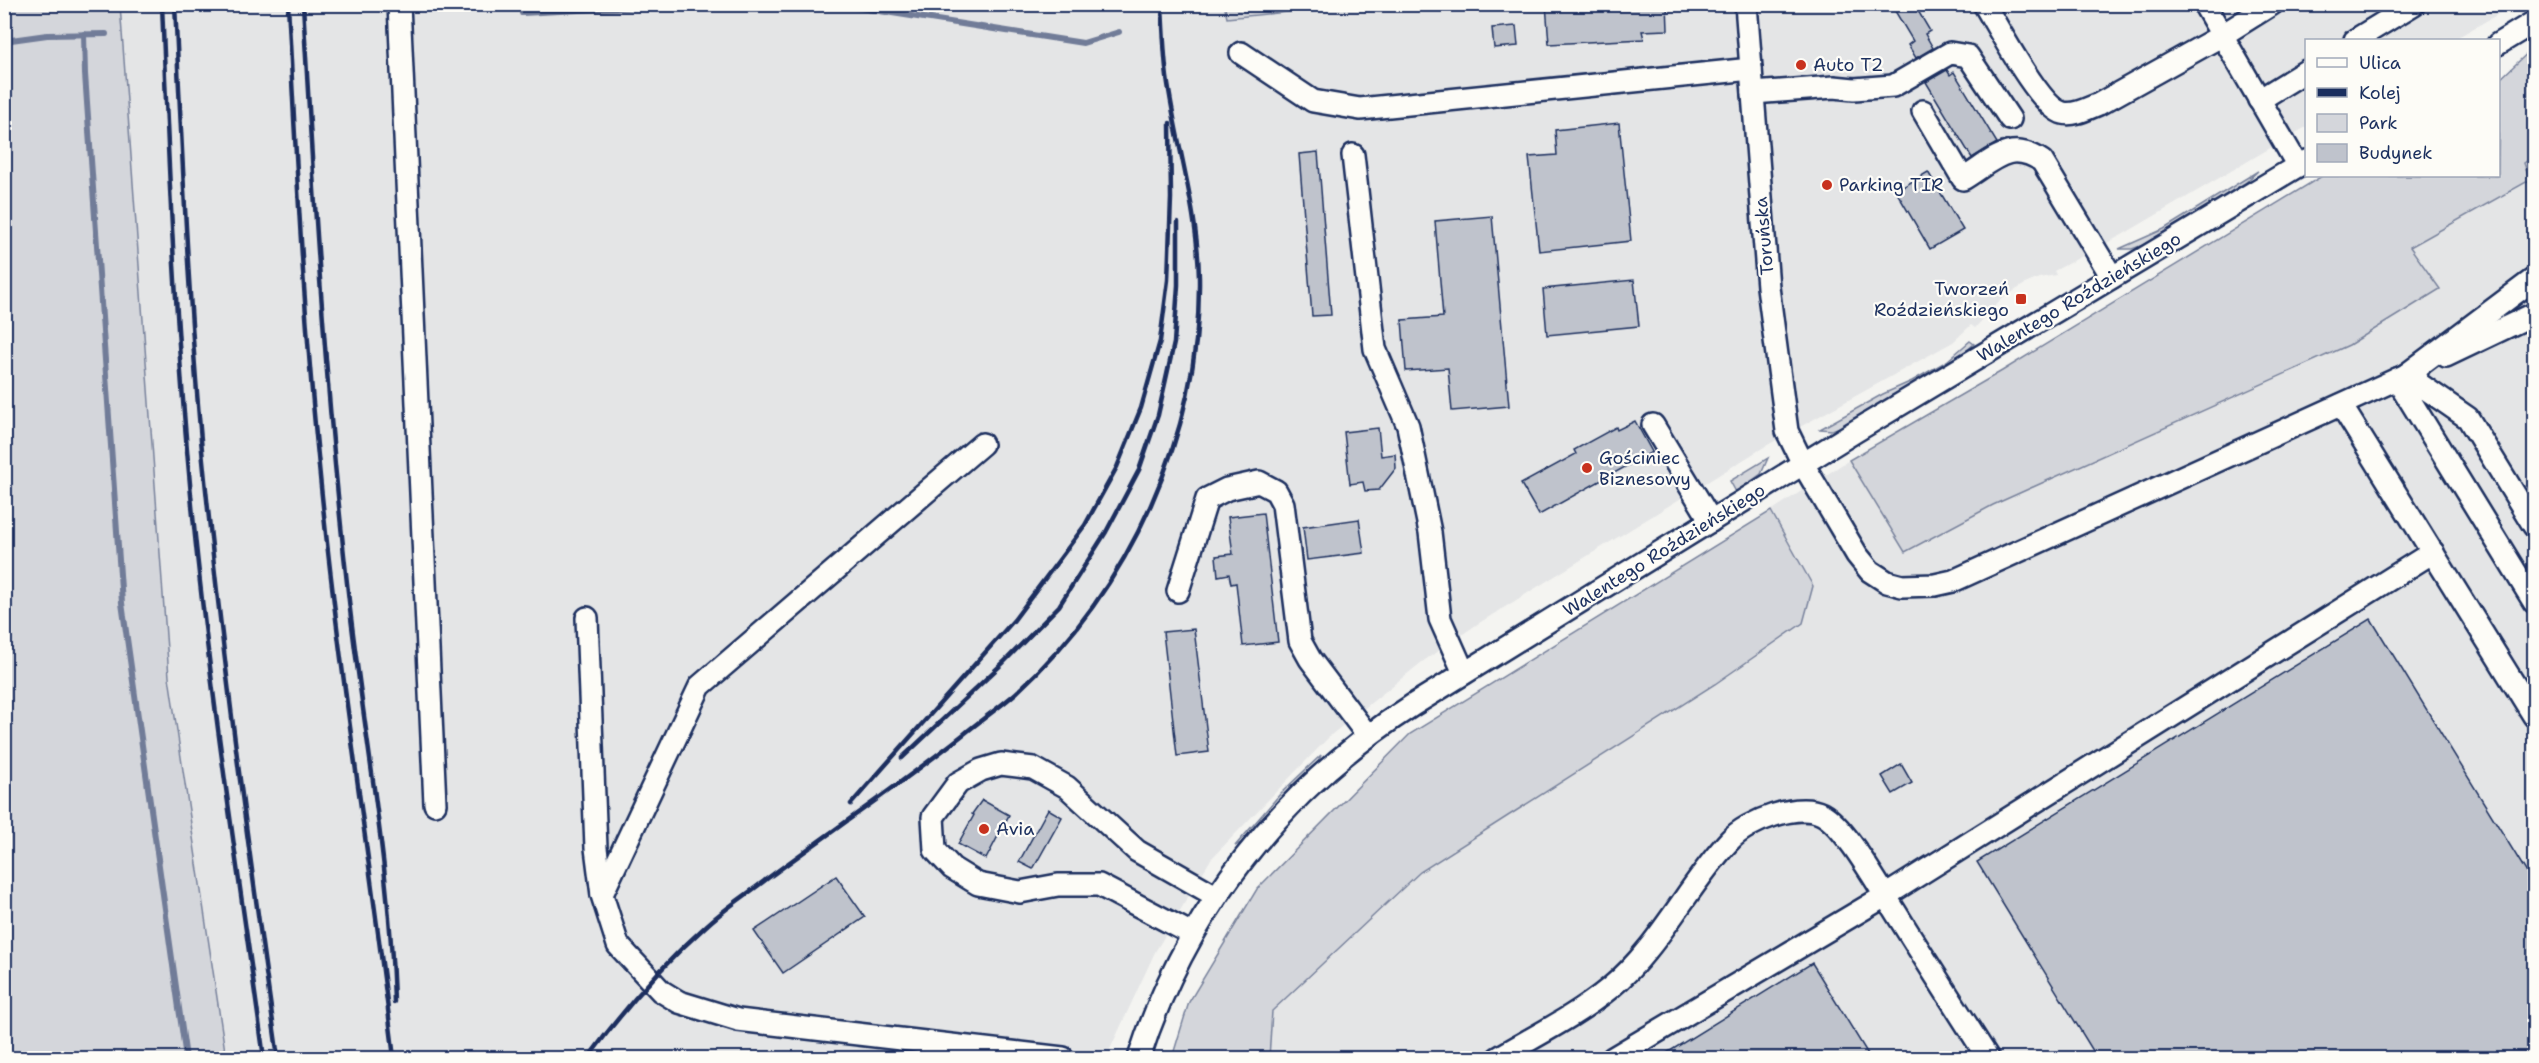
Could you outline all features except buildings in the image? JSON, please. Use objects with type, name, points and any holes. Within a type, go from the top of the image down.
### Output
[{"type":"street","points":[[399,4],[435,804]]},
{"type":"street","name":"Toruńska","points":[[1746,4],[1768,287],[1787,431],[1803,464],[1857,555],[1870,571],[1887,582],[1902,586],[1935,585],[1964,576],[2401,377]]},
{"type":"street","points":[[1984,4],[2035,88],[2047,104],[2063,113],[2080,112],[2099,104],[2222,36],[2272,4]]},
{"type":"street","points":[[2204,4],[2259,100],[2302,163]]},
{"type":"street","points":[[2357,39],[2414,4]]},
{"type":"street","points":[[2500,43],[2535,22]]},
{"type":"street","points":[[1241,53],[1313,101],[1360,109],[1751,69]]},
{"type":"street","points":[[1753,93],[1834,87],[1854,89],[1893,86],[1950,53],[1968,56],[2010,119]]},
{"type":"street","points":[[2259,100],[2305,71]]},
{"type":"street","points":[[1923,111],[1963,179],[2010,151],[2028,152],[2042,161],[2112,277]]},
{"type":"street","points":[[1353,155],[1375,349],[1407,426],[1430,532],[1440,619],[1464,673]]},
{"type":"street","name":"Walentego Roździeńskiego","points":[[1139,1059],[1157,1007],[1192,934],[1216,896],[1248,852],[1290,803],[1338,759],[1368,736],[1464,673],[1803,464],[2302,163]]},
{"type":"street","points":[[2401,377],[2535,279]]},
{"type":"street","points":[[2401,377],[2535,314]]},
{"type":"street","points":[[2401,377],[2468,418],[2535,526]]},
{"type":"street","points":[[2401,377],[2535,602]]},
{"type":"street","points":[[2341,405],[2535,716]]},
{"type":"street","points":[[1653,425],[1711,521]]},
{"type":"street","points":[[602,895],[700,686],[982,444]]},
{"type":"street","points":[[1178,591],[1207,499],[1227,489],[1259,482],[1276,491],[1283,504],[1300,641],[1310,659],[1368,736]]},
{"type":"street","points":[[1613,1059],[1885,896],[2433,552]]},
{"type":"street","points":[[587,618],[596,848],[602,895],[618,945],[661,991],[679,1002],[738,1020],[1001,1055],[1064,1059]]},
{"type":"street","points":[[1192,934],[1099,885],[1058,885],[1020,892],[978,884],[951,868],[935,850],[933,817],[958,783],[981,770],[1001,764],[1033,768],[1067,787],[1137,851],[1216,896]]},
{"type":"street","points":[[1498,1059],[1611,988],[1641,956],[1731,838],[1760,820],[1789,810],[1821,814],[1843,834],[1988,1059]]},
{"type":"shaded area","points":[[120,5],[2514,5],[2455,39],[2305,39],[2305,128],[2122,235],[2054,271],[2056,275],[2039,278],[2025,284],[2000,300],[1975,328],[1971,325],[1953,342],[1764,447],[1479,623],[1422,662],[1331,735],[1211,859],[1155,952],[1106,1058],[226,1058],[169,677]]},
{"type":"shaded area","points":[[2534,156],[2534,1058],[1269,1058],[1272,1011],[1420,872],[1715,684],[1813,586],[1771,511],[1849,460],[1905,552],[1993,505],[2349,345],[2439,289],[2410,247],[2530,180],[2524,163]]},
{"type":"green space","points":[[5,4],[120,5],[169,677],[226,1058],[5,1058]]},
{"type":"green space","points":[[1224,4],[1356,4],[1356,5],[1227,18]]},
{"type":"green space","points":[[2534,47],[2534,156],[2524,163],[2530,180],[2410,247],[2440,289],[2349,345],[1993,505],[1905,552],[1849,460],[2002,371],[2320,177],[2500,177],[2500,79]]},
{"type":"green space","points":[[2258,171],[2245,183],[2143,245],[2132,249],[2119,249],[2164,229]]},
{"type":"green space","points":[[1970,341],[1974,344],[1966,351],[1843,426],[1832,430],[1820,429],[1947,361]]},
{"type":"green space","points":[[1768,458],[1761,474],[1736,492],[1730,481]]},
{"type":"green space","points":[[1771,511],[1813,586],[1803,623],[1715,684],[1420,872],[1272,1011],[1269,1058],[1172,1058],[1189,1002],[1257,889],[1410,734]]},
{"type":"green space","points":[[1321,755],[1319,761],[1271,808],[1241,843],[1235,846],[1281,793]]},
{"type":"waterway","points":[[522,13],[690,4]]},
{"type":"waterway","points":[[835,4],[1083,43],[1119,32]]},
{"type":"waterway","points":[[84,34],[122,603],[186,1058]]},
{"type":"waterway","points":[[4,41],[47,35],[106,34]]},
{"type":"railway","points":[[162,4],[178,337],[195,536],[218,732],[264,1058]]},
{"type":"railway","points":[[175,4],[189,277],[201,440],[236,750],[278,1058]]},
{"type":"railway","points":[[288,4],[304,287],[318,456],[344,682],[394,1058]]},
{"type":"railway","points":[[303,4],[316,225],[333,445],[354,643],[382,847],[394,1002]]},
{"type":"railway","points":[[588,1058],[643,989],[713,919],[916,771],[1016,693],[1057,652],[1093,606],[1125,557],[1151,505],[1172,450],[1187,394],[1196,336],[1198,252],[1191,202],[1167,77],[1162,4]]},
{"type":"railway","points":[[851,804],[1014,620],[1085,525],[1117,467],[1141,408],[1160,341],[1168,280],[1171,198],[1170,123]]},
{"type":"railway","points":[[902,758],[1004,662],[1059,606],[1106,532],[1139,470],[1158,415],[1174,343],[1178,285],[1178,222]]},
{"type":"place","name":"Auto T2","points":[[1801,65]]},
{"type":"place","name":"Parking TIR","points":[[1827,185]]},
{"type":"place","name":"Tworzeń Roździeńskiego","points":[[2021,299]]},
{"type":"place","name":"Gościniec Biznesowy","points":[[1587,468]]},
{"type":"place","name":"Avia","points":[[984,829]]}]
